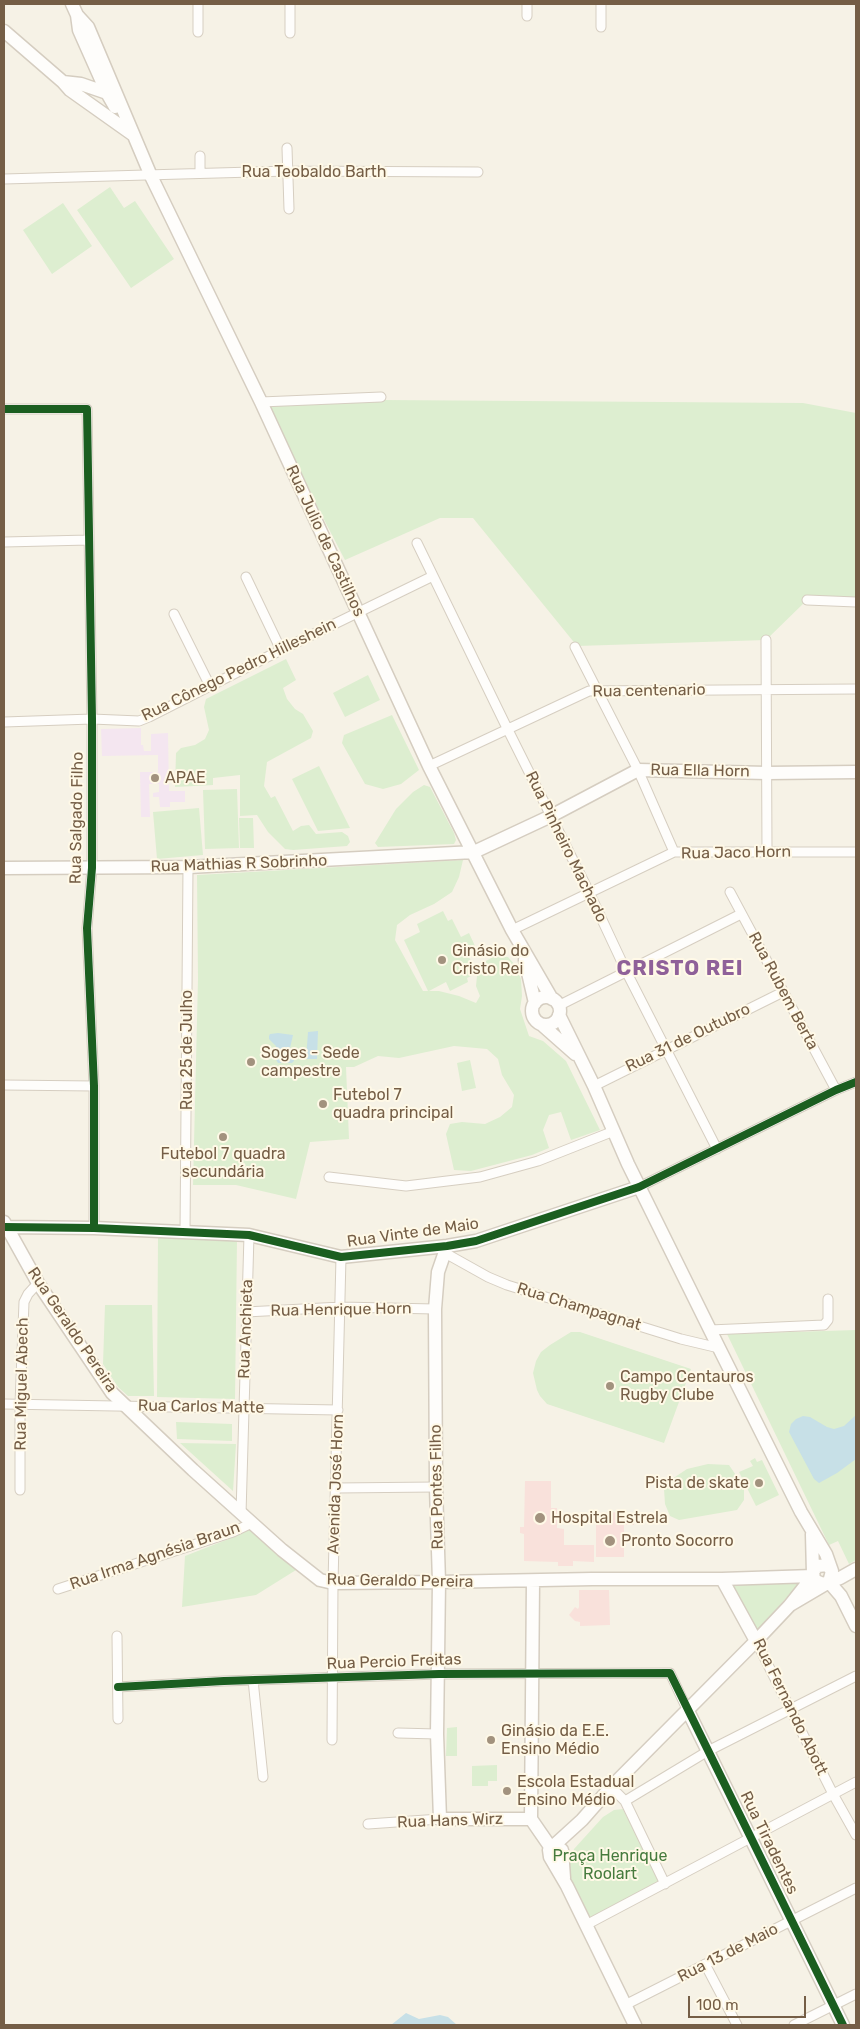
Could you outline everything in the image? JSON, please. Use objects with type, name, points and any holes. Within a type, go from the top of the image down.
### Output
[{"type":"main road","name":"Rua Julio de Castilhos","points":[[75,9],[79,30],[94,66],[119,99],[150,176],[260,402],[429,766],[512,930],[556,1007],[639,1187],[801,1512],[826,1554],[830,1576],[856,1626]]},
{"type":"main road","name":"Rua Julio de Castilhos","points":[[75,9],[88,27],[109,88],[132,134]]},
{"type":"main road","points":[[4,31],[70,90],[132,134]]},
{"type":"main road","points":[[81,84],[88,79],[94,66]]},
{"type":"main road","points":[[63,82],[109,88],[99,102],[94,104],[87,103]]},
{"type":"main road","name":"Rua Ella Horn","points":[[474,852],[551,816],[638,770],[767,773],[856,772]]},
{"type":"main road","name":"Rua Mathias R Sobrinho","points":[[4,868],[188,867],[474,852]]},
{"type":"main road","name":"Rua Julio de Castilhos","points":[[521,946],[535,1003]]},
{"type":"main road","points":[[543,998],[556,1007],[557,1020],[550,1024],[541,1024],[533,1015],[535,1003],[543,998]]},
{"type":"main road","name":"Rua Julio de Castilhos","points":[[541,1024],[579,1057]]},
{"type":"main road","name":"Rua Vinte de Maio","points":[[5,1226],[249,1235],[341,1257],[446,1250],[639,1187]]},
{"type":"main road","name":"Rua Geraldo Pereira","points":[[5,1226],[38,1283],[102,1380],[123,1405],[241,1514],[320,1580],[333,1583],[722,1579],[813,1576]]},
{"type":"main road","name":"Rua Pontes Filho","points":[[440,1819],[437,1734],[439,1582],[436,1487],[435,1309],[438,1272],[446,1250]]},
{"type":"main road","name":"Rua Julio de Castilhos","points":[[812,1531],[813,1576]]},
{"type":"main road","points":[[556,1852],[611,1787],[688,1711],[790,1605],[813,1576],[815,1568],[820,1565],[827,1566],[830,1576]]},
{"type":"main road","points":[[790,1605],[837,1572],[856,1568]]},
{"type":"main road","name":"Rua Fernando Abott","points":[[722,1579],[756,1641]]},
{"type":"main road","points":[[533,1581],[531,1819],[541,1836],[556,1852],[567,1886],[635,2025]]},
{"type":"main road","points":[[743,1654],[748,1624]]},
{"type":"main road","name":"Rua Tiradentes","points":[[688,1711],[843,2025]]},
{"type":"main road","name":"Rua Hans Wirz","points":[[440,1819],[531,1819]]},
{"type":"main road","points":[[541,1836],[552,1839],[564,1835],[582,1820]]},
{"type":"main road","points":[[556,1852],[564,1835]]},
{"type":"street","points":[[198,4],[198,32]]},
{"type":"street","points":[[290,4],[290,33]]},
{"type":"street","points":[[526,16],[527,4]]},
{"type":"street","points":[[601,4],[601,27]]},
{"type":"street","points":[[287,148],[289,209]]},
{"type":"street","points":[[200,156],[200,173]]},
{"type":"street","name":"Rua Teobaldo Barth","points":[[4,179],[288,171],[478,172]]},
{"type":"street","points":[[260,402],[382,397]]},
{"type":"street","name":"Rua Salgado Filho","points":[[4,409],[87,409],[92,719],[92,868],[87,928],[94,1086],[94,1228]]},
{"type":"street","points":[[4,542],[88,540]]},
{"type":"street","name":"Rua Pinheiro Machado","points":[[417,542],[627,973],[717,1149]]},
{"type":"street","name":"Rua Cônego Pedro Hilleshein","points":[[4,722],[92,719],[139,721],[433,576]]},
{"type":"street","points":[[246,577],[281,650]]},
{"type":"street","points":[[807,600],[856,602]]},
{"type":"street","points":[[174,614],[210,686]]},
{"type":"street","points":[[766,640],[768,690],[768,852]]},
{"type":"street","points":[[575,647],[638,770],[674,852]]},
{"type":"street","name":"Rua centenario","points":[[429,766],[589,691],[856,689]]},
{"type":"street","name":"Rua Jaco Horn","points":[[512,930],[674,852],[856,852]]},
{"type":"street","name":"Rua 25 de Julho","points":[[184,1232],[188,867]]},
{"type":"street","name":"Rua Rubem Berta","points":[[730,892],[836,1090]]},
{"type":"street","points":[[556,1007],[742,914]]},
{"type":"street","name":"Rua 31 de Outubro","points":[[594,1086],[783,992]]},
{"type":"street","name":"Rua Vinte de Maio","points":[[639,1187],[836,1090],[856,1082]]},
{"type":"street","points":[[4,1085],[94,1086]]},
{"type":"street","points":[[329,1176],[406,1186],[480,1177],[538,1161],[614,1131]]},
{"type":"street","name":"Rua Anchieta","points":[[241,1514],[249,1235]]},
{"type":"street","name":"Rua Champagnat","points":[[446,1250],[507,1285],[681,1339],[719,1348]]},
{"type":"street","name":"Avenida José Horn","points":[[332,1740],[333,1583],[341,1257]]},
{"type":"street","name":"Rua Miguel Abech","points":[[20,1490],[20,1404],[24,1302],[28,1294],[38,1283]]},
{"type":"street","points":[[710,1330],[824,1325],[828,1320],[828,1299]]},
{"type":"street","name":"Rua Henrique Horn","points":[[246,1312],[341,1307],[435,1309]]},
{"type":"street","name":"Rua Carlos Matte","points":[[4,1404],[338,1410]]},
{"type":"street","points":[[336,1488],[436,1487]]},
{"type":"street","name":"Rua Irma Agnésia Braun","points":[[58,1589],[233,1532],[252,1523]]},
{"type":"street","points":[[117,1636],[118,1719]]},
{"type":"street","name":"Rua Fernando Abott","points":[[756,1641],[856,1836]]},
{"type":"street","name":"Rua Percio Freitas","points":[[118,1687],[253,1680],[439,1674],[670,1673]]},
{"type":"street","name":"Rua Tiradentes","points":[[670,1673],[688,1711]]},
{"type":"street","points":[[625,1801],[708,1751],[856,1676]]},
{"type":"street","points":[[253,1680],[263,1777]]},
{"type":"street","points":[[398,1733],[437,1734]]},
{"type":"street","points":[[586,1925],[856,1782]]},
{"type":"street","points":[[611,1787],[625,1801],[665,1884]]},
{"type":"street","name":"Rua Hans Wirz","points":[[368,1824],[440,1819]]},
{"type":"street","name":"Rua 13 de Maio","points":[[625,2005],[856,1888]]},
{"type":"street","points":[[706,1964],[737,2025]]},
{"type":"street","points":[[794,2025],[856,1994]]},
{"type":"shaded area","name":"APAE","points":[[141,728],[141,745],[143,745],[144,751],[151,751],[151,734],[168,733],[169,791],[185,791],[185,802],[170,802],[170,807],[160,807],[159,797],[153,797],[153,793],[159,792],[159,784],[149,784],[150,817],[141,817],[140,772],[158,772],[158,755],[102,756],[101,729]]},
{"type":"shaded area","name":"Hospital Estrela","points":[[525,1481],[551,1481],[551,1508],[557,1508],[557,1528],[564,1529],[564,1545],[594,1545],[594,1562],[573,1561],[573,1566],[558,1566],[558,1562],[524,1561],[524,1534],[520,1533],[520,1527],[524,1527]]},
{"type":"shaded area","name":"Pronto Socorro","points":[[623,1512],[623,1519],[634,1519],[634,1525],[624,1525],[624,1557],[596,1557],[596,1513]]},
{"type":"shaded area","points":[[579,1590],[609,1590],[610,1625],[580,1626],[580,1622],[575,1621],[569,1615],[575,1607],[578,1609],[579,1607]]},
{"type":"green space","points":[[110,187],[124,208],[135,201],[174,259],[131,288],[77,210]]},
{"type":"green space","points":[[63,203],[92,246],[52,274],[23,230]]},
{"type":"green space","points":[[384,400],[803,403],[856,413],[856,598],[807,600],[766,640],[577,646],[473,518],[440,518],[345,560],[264,404]]},
{"type":"green space","points":[[286,659],[296,680],[283,688],[287,699],[295,709],[303,714],[313,731],[311,738],[267,762],[264,786],[271,798],[275,796],[293,831],[301,826],[309,825],[316,834],[342,832],[348,836],[350,842],[347,846],[285,849],[268,832],[257,815],[240,816],[240,775],[213,778],[213,785],[175,787],[176,753],[181,748],[195,745],[205,739],[209,730],[204,707],[206,699]]},
{"type":"green space","points":[[368,675],[380,700],[345,717],[333,693]]},
{"type":"green space","points":[[392,715],[419,770],[401,784],[383,789],[365,784],[342,743],[344,735]]},
{"type":"green space","points":[[319,766],[350,828],[318,831],[292,779]]},
{"type":"green space","points":[[424,785],[430,787],[454,833],[456,840],[454,844],[378,847],[375,843],[396,809],[413,792]]},
{"type":"green space","points":[[237,789],[239,848],[205,849],[203,790]]},
{"type":"green space","points":[[199,808],[203,855],[157,859],[153,812]]},
{"type":"green space","points":[[239,818],[253,818],[254,848],[240,848]]},
{"type":"green space","points":[[463,860],[459,877],[452,892],[434,904],[410,915],[397,925],[395,940],[423,991],[428,991],[404,940],[420,932],[417,924],[443,911],[448,921],[452,919],[461,937],[469,933],[475,946],[466,951],[475,969],[471,971],[473,975],[467,978],[468,982],[450,991],[446,982],[429,991],[439,991],[459,996],[476,1003],[480,996],[476,986],[477,976],[484,962],[495,956],[508,957],[515,965],[521,979],[522,996],[520,1009],[529,1036],[543,1041],[566,1061],[600,1130],[571,1140],[561,1112],[549,1115],[543,1130],[549,1148],[532,1155],[471,1171],[454,1170],[446,1134],[450,1124],[462,1122],[485,1124],[500,1117],[512,1107],[514,1095],[502,1075],[498,1059],[487,1049],[454,1046],[399,1058],[378,1056],[354,1067],[346,1067],[349,1139],[310,1142],[296,1199],[236,1185],[193,1185],[198,979],[197,875]]},
{"type":"green space","points":[[470,1060],[476,1088],[462,1091],[457,1063]]},
{"type":"green space","points":[[158,1237],[237,1240],[235,1399],[157,1397]]},
{"type":"green space","points":[[105,1305],[152,1305],[154,1396],[128,1396],[118,1387],[103,1364]]},
{"type":"green space","points":[[856,1330],[856,1560],[849,1564],[838,1541],[829,1545],[727,1334]]},
{"type":"green space","name":"Campo Centauros Rugby Clube","points":[[571,1332],[580,1332],[691,1369],[664,1443],[547,1404],[540,1396],[533,1373],[536,1361],[541,1352]]},
{"type":"green space","points":[[176,1422],[232,1424],[232,1441],[177,1439]]},
{"type":"green space","points":[[180,1443],[236,1444],[233,1491]]},
{"type":"green space","name":"Pista de skate","points":[[755,1458],[757,1462],[762,1460],[779,1495],[756,1506],[739,1472],[753,1466],[750,1461]]},
{"type":"green space","points":[[708,1464],[729,1465],[744,1487],[744,1500],[737,1510],[679,1520],[670,1516],[665,1504],[664,1489],[666,1483],[687,1469]]},
{"type":"green space","points":[[250,1528],[296,1570],[256,1595],[182,1607],[185,1556],[239,1535]]},
{"type":"green space","points":[[729,1583],[800,1583],[757,1630]]},
{"type":"green space","points":[[457,1727],[457,1756],[446,1756],[447,1728]]},
{"type":"green space","points":[[497,1765],[497,1781],[488,1781],[488,1786],[472,1786],[472,1766]]},
{"type":"green space","name":"Praça Henrique Roolart","points":[[623,1809],[660,1882],[589,1919],[568,1877],[569,1865],[574,1849],[603,1817],[614,1810]]},
{"type":"water","points":[[318,1031],[317,1059],[306,1059],[308,1032]]},
{"type":"water","points":[[270,1034],[293,1035],[290,1048],[294,1061],[292,1063],[278,1063],[275,1058],[276,1046],[269,1039],[269,1036]]},
{"type":"water","points":[[856,1415],[856,1459],[819,1483],[814,1479],[789,1432],[791,1424],[803,1416],[810,1417],[834,1429],[844,1426]]},
{"type":"water","points":[[406,2013],[419,2019],[440,2015],[448,2017],[457,2025],[391,2025]]},
{"type":"cycle path","points":[[4,409],[87,409],[92,719],[92,868],[87,928],[94,1086],[94,1228]]},
{"type":"cycle path","points":[[4,1227],[94,1228],[249,1235],[341,1257],[447,1246],[476,1241],[639,1187],[836,1090],[856,1082]]},
{"type":"cycle path","points":[[118,1687],[224,1681],[439,1674],[670,1673],[843,2025]]},
{"type":"place","name":"APAE","points":[[155,778]]},
{"type":"place","name":"Ginásio do Cristo Rei","points":[[442,960]]},
{"type":"place","name":"Soges - Sede campestre","points":[[251,1062]]},
{"type":"place","name":"Futebol 7 quadra principal","points":[[323,1104]]},
{"type":"place","name":"Futebol 7 quadra secundária","points":[[223,1137]]},
{"type":"place","name":"Campo Centauros Rugby Clube","points":[[610,1386]]},
{"type":"place","name":"Pista de skate","points":[[759,1483]]},
{"type":"place","name":"Hospital Estrela","points":[[540,1518]]},
{"type":"place","name":"Pronto Socorro","points":[[610,1541]]},
{"type":"place","name":"Ginásio da E.E. Ensino Médio","points":[[491,1740]]},
{"type":"place","name":"Escola Estadual Ensino Médio","points":[[507,1791]]},
{"type":"district","name":"CRISTO REI","points":[[680,969]]}]
